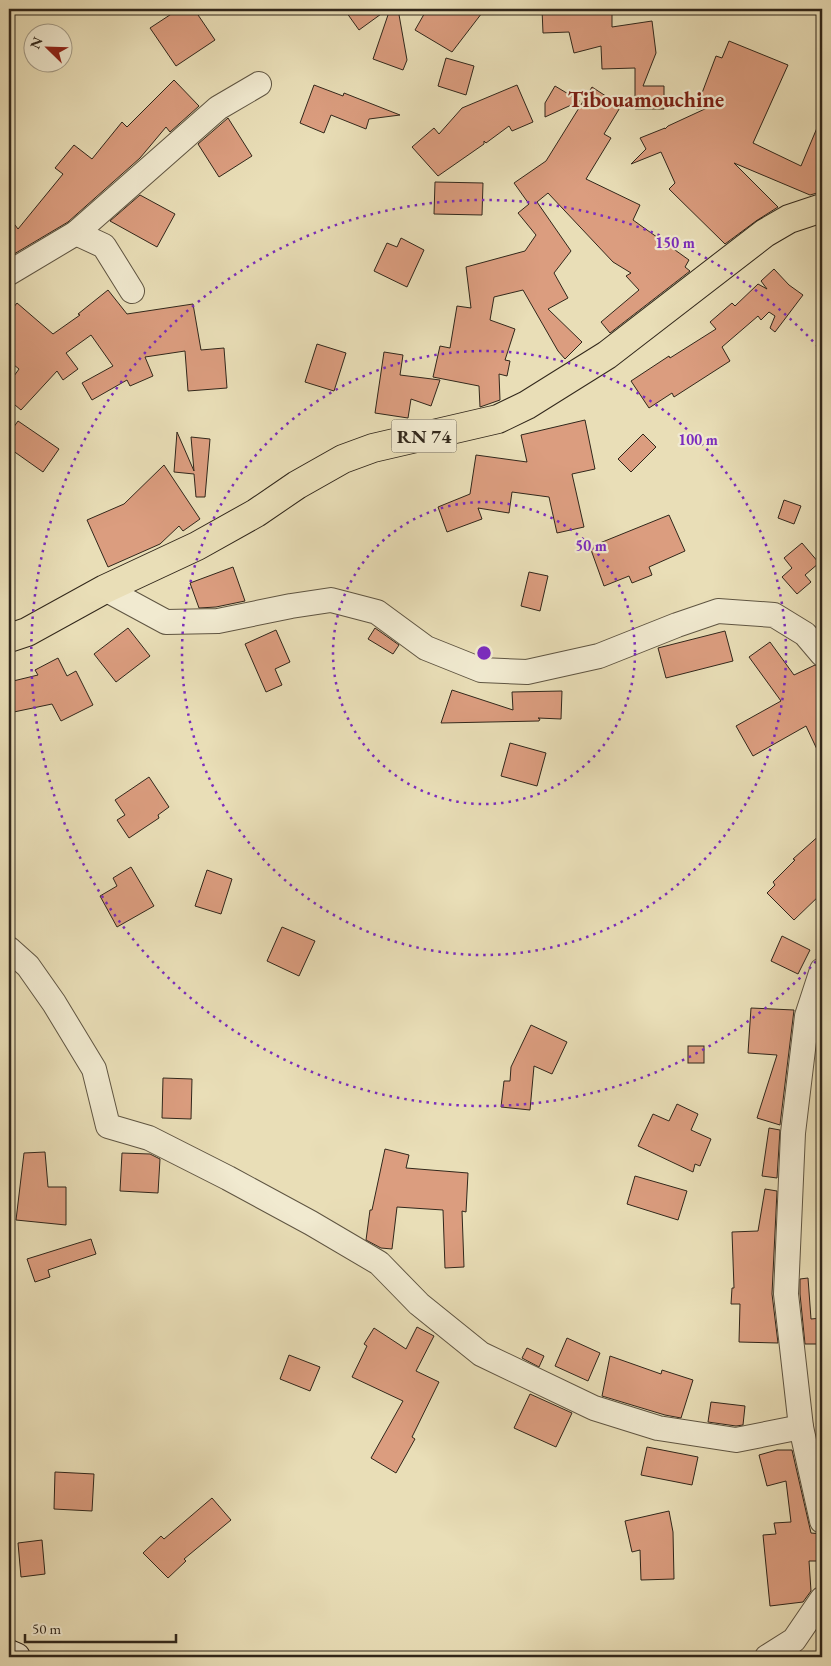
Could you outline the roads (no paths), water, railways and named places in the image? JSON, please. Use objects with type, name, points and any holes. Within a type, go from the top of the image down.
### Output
[{"type":"main road","name":"RN 74","points":[[9,638],[44,624],[105,589],[198,546],[256,513],[297,485],[343,458],[373,448],[498,419],[527,405],[607,356],[765,232],[789,219],[822,208]]},
{"type":"street","points":[[9,273],[76,232],[218,108],[259,84]]},
{"type":"street","points":[[76,232],[104,246],[132,291]]},
{"type":"street","points":[[105,589],[166,622],[218,621],[331,600],[377,612],[426,648],[481,670],[527,672],[599,656],[677,625],[718,612],[774,616],[805,634],[822,654]]},
{"type":"street","points":[[9,949],[34,973],[94,1069],[108,1126],[149,1138],[311,1223],[379,1263],[419,1304],[481,1354],[594,1408],[658,1428],[736,1440],[801,1427]]},
{"type":"street","points":[[822,970],[807,1016],[793,1133],[786,1294],[801,1427],[822,1521]]},
{"type":"street","points":[[767,1657],[794,1640],[822,1599]]},
{"type":"street","points":[[9,1654],[16,1657]]},
{"type":"district","name":"Tibouamouchine","points":[[646,99]]}]
